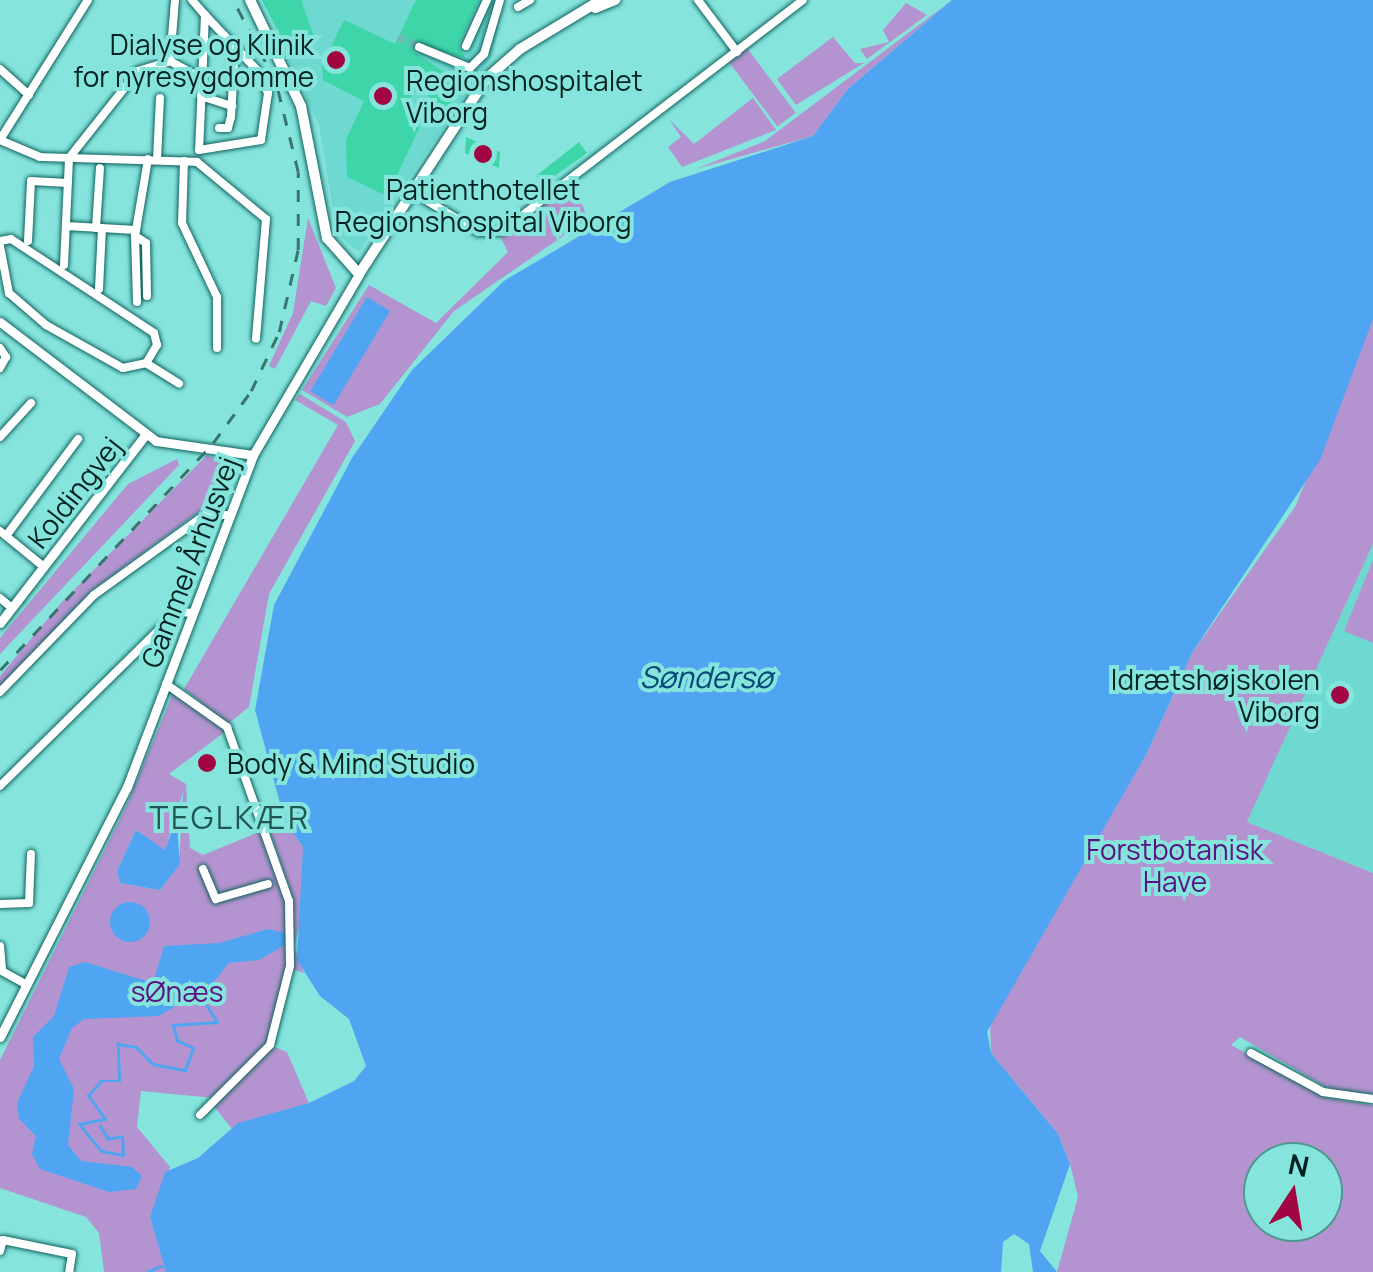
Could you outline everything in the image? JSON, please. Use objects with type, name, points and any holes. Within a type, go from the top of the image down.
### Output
[{"type":"main road","points":[[250,0],[300,106],[327,238],[360,274]]},
{"type":"main road","points":[[584,11],[601,0]]},
{"type":"main road","points":[[584,11],[615,0]]},
{"type":"main road","name":"Gammel Århusvej","points":[[360,274],[454,121],[520,49],[584,11]]},
{"type":"street","points":[[88,0],[3,128],[0,140],[32,156],[197,162],[266,220],[256,339]]},
{"type":"street","points":[[170,61],[174,0]]},
{"type":"street","points":[[192,0],[265,82],[265,133],[257,142],[199,150]]},
{"type":"street","points":[[419,47],[470,68],[484,54],[500,0]]},
{"type":"street","points":[[518,7],[529,0]]},
{"type":"street","points":[[698,0],[736,52]]},
{"type":"street","points":[[411,191],[488,234],[544,200],[804,0]]},
{"type":"street","points":[[466,46],[487,1]]},
{"type":"street","points":[[197,162],[205,14]]},
{"type":"street","points":[[219,128],[228,128],[235,46]]},
{"type":"street","points":[[64,264],[69,158],[138,71],[170,61],[202,79]]},
{"type":"street","points":[[0,69],[29,94]]},
{"type":"street","points":[[201,96],[232,106]]},
{"type":"street","points":[[136,302],[136,233],[153,159],[160,98]]},
{"type":"street","points":[[184,161],[182,223],[217,297],[217,348]]},
{"type":"street","points":[[99,289],[100,168]]},
{"type":"street","points":[[28,241],[31,181],[68,183]]},
{"type":"street","points":[[66,226],[136,233],[146,243],[147,296]]},
{"type":"street","points":[[146,363],[157,345],[154,333],[11,239],[0,245],[9,294],[40,312],[46,325],[123,368],[146,363],[179,384]]},
{"type":"street","name":"Gammel Århusvej","points":[[0,1037],[113,817],[254,454],[360,274]]},
{"type":"street","points":[[0,322],[146,434],[168,446],[254,454]]},
{"type":"street","points":[[0,348],[6,357],[0,368]]},
{"type":"street","points":[[0,436],[31,403]]},
{"type":"street","name":"Koldingvej","points":[[0,623],[146,434]]},
{"type":"street","points":[[44,567],[3,534],[78,438]]},
{"type":"street","points":[[0,692],[94,596],[205,515],[230,515]]},
{"type":"street","points":[[0,598],[12,608]]},
{"type":"street","points":[[0,786],[177,612],[194,614]]},
{"type":"street","points":[[166,684],[227,727],[290,901],[286,996],[270,1045],[200,1115]]},
{"type":"street","points":[[0,904],[29,902],[32,854]]},
{"type":"street","points":[[202,869],[216,899],[268,884]]},
{"type":"street","points":[[0,946],[1,970],[26,984]]},
{"type":"street","points":[[1251,1053],[1323,1092],[1373,1099]]},
{"type":"street","points":[[0,1251],[2,1240],[72,1254],[69,1272]]},
{"type":"shaded area","points":[[262,0],[504,0],[492,56],[359,252],[337,234],[319,125]]},
{"type":"shaded area","name":"Idrætshøjskolen Viborg","points":[[1373,544],[1373,873],[1247,822]]},
{"type":"green space","points":[[952,0],[848,89],[813,136],[696,169],[765,141]]},
{"type":"green space","points":[[906,3],[927,15],[867,59],[860,49],[889,42],[883,30]]},
{"type":"green space","points":[[833,37],[855,63],[864,63],[796,105],[777,79]]},
{"type":"green space","points":[[747,48],[796,113],[777,127],[729,62]]},
{"type":"green space","points":[[753,98],[776,130],[682,167],[668,147],[681,137],[669,119],[694,144]]},
{"type":"green space","points":[[572,181],[588,219],[454,311],[380,404],[347,417],[302,390],[369,285],[436,323],[508,252],[501,238]]},
{"type":"green space","points":[[308,218],[336,288],[326,306],[311,301],[275,369],[269,366],[293,313]]},
{"type":"green space","name":"Forstbotanisk Have","points":[[1373,319],[1373,544],[1247,822],[1373,873],[1373,1094],[1331,1090],[1240,1037],[1231,1045],[1328,1098],[1373,1105],[1373,1272],[1057,1272],[1078,1197],[1070,1164],[1058,1134],[991,1053],[990,1019],[1147,753],[1192,653],[1295,507]]},
{"type":"green space","points":[[300,394],[346,422],[355,441],[269,594],[249,707],[228,724],[184,689],[338,425],[295,400]]},
{"type":"green space","points":[[207,455],[233,469],[208,505],[90,592],[0,687],[0,676],[61,603]]},
{"type":"green space","points":[[177,459],[179,465],[0,654],[0,638],[128,484]]},
{"type":"green space","points":[[1373,560],[1373,643],[1344,631]]},
{"type":"green space","name":"sØnæs","points":[[174,691],[226,731],[169,774],[186,784],[190,848],[203,855],[264,830],[288,899],[287,963],[267,1047],[214,1098],[141,1091],[137,1127],[170,1167],[150,1217],[167,1272],[104,1272],[99,1233],[86,1217],[0,1188],[0,1060],[125,809]],"holes":[[[183,792],[179,864],[160,890],[121,883],[117,871],[136,830],[165,851]]]},
{"type":"green space","name":"sØnæs","points":[[285,822],[303,847],[305,906],[294,947],[304,973],[292,969],[291,893],[269,829]]},
{"type":"green space","name":"sØnæs","points":[[272,1046],[287,1052],[309,1103],[231,1128],[213,1105]]},
{"type":"water","name":"Søndersø","points":[[952,0],[1373,0],[1373,319],[1320,460],[1192,653],[1147,753],[987,1032],[991,1053],[1058,1134],[1070,1164],[1040,1251],[1057,1272],[1033,1272],[1029,1244],[1014,1234],[1003,1242],[1001,1272],[166,1272],[150,1217],[165,1172],[198,1158],[238,1123],[309,1103],[354,1081],[366,1066],[349,1019],[320,996],[297,960],[303,847],[285,822],[255,710],[274,605],[352,458],[412,370],[504,281],[670,182],[813,136],[848,89]]},
{"type":"water","points":[[367,297],[390,311],[333,405],[310,391]]},
{"type":"water","points":[[187,791],[177,824],[180,864],[160,890],[120,883],[117,871],[136,830],[165,850]]},
{"type":"water","points":[[130,902],[144,908],[150,922],[144,936],[130,942],[116,936],[110,922],[116,908]]},
{"type":"water","points":[[268,929],[285,933],[285,945],[259,960],[229,963],[212,984],[159,1016],[84,1019],[72,1028],[59,1059],[74,1089],[68,1145],[81,1161],[132,1167],[142,1176],[136,1189],[109,1192],[40,1169],[32,1154],[36,1136],[19,1119],[17,1103],[34,1066],[33,1037],[54,1016],[69,967],[85,962],[153,983],[164,946],[219,943]]},
{"type":"building","points":[[262,0],[301,0],[316,42],[287,47]]},
{"type":"building","name":"Regionshospitalet Viborg","points":[[416,0],[479,0],[459,44],[465,58],[413,43],[414,52],[462,84],[447,110],[416,87],[408,105],[426,114],[387,196],[347,177],[346,140],[364,101],[323,80],[322,65],[344,20],[395,44]]},
{"type":"building","name":"Patienthotellet Regionshospital Viborg","points":[[466,137],[500,152],[499,168],[465,153]]},
{"type":"building","points":[[579,142],[587,153],[542,185],[536,176]]},
{"type":"waterway","points":[[79,1124],[105,1119],[88,1096],[101,1081],[119,1081],[118,1044],[136,1047],[153,1064],[185,1070],[193,1048],[177,1041],[173,1025],[217,1022],[204,1002]]},
{"type":"waterway","points":[[80,1125],[102,1151],[123,1155],[122,1137],[108,1139],[100,1126]]},
{"type":"waterway","points":[[147,1272],[161,1266]]},
{"type":"tunnel","points":[[398,37],[419,47]]},
{"type":"railway","points":[[0,670],[213,443],[251,391],[279,332],[298,250],[298,172],[276,83],[233,0]]},
{"type":"place","name":"Dialyse og Klinik for nyresygdomme","points":[[336,60]]},
{"type":"place","name":"Regionshospitalet Viborg","points":[[383,96]]},
{"type":"place","name":"Patienthotellet Regionshospital Viborg","points":[[483,154]]},
{"type":"place","name":"Idrætshøjskolen Viborg","points":[[1340,695]]},
{"type":"place","name":"Body & Mind Studio","points":[[207,763]]},
{"type":"district","name":"TEGLKÆR","points":[[230,817]]}]
